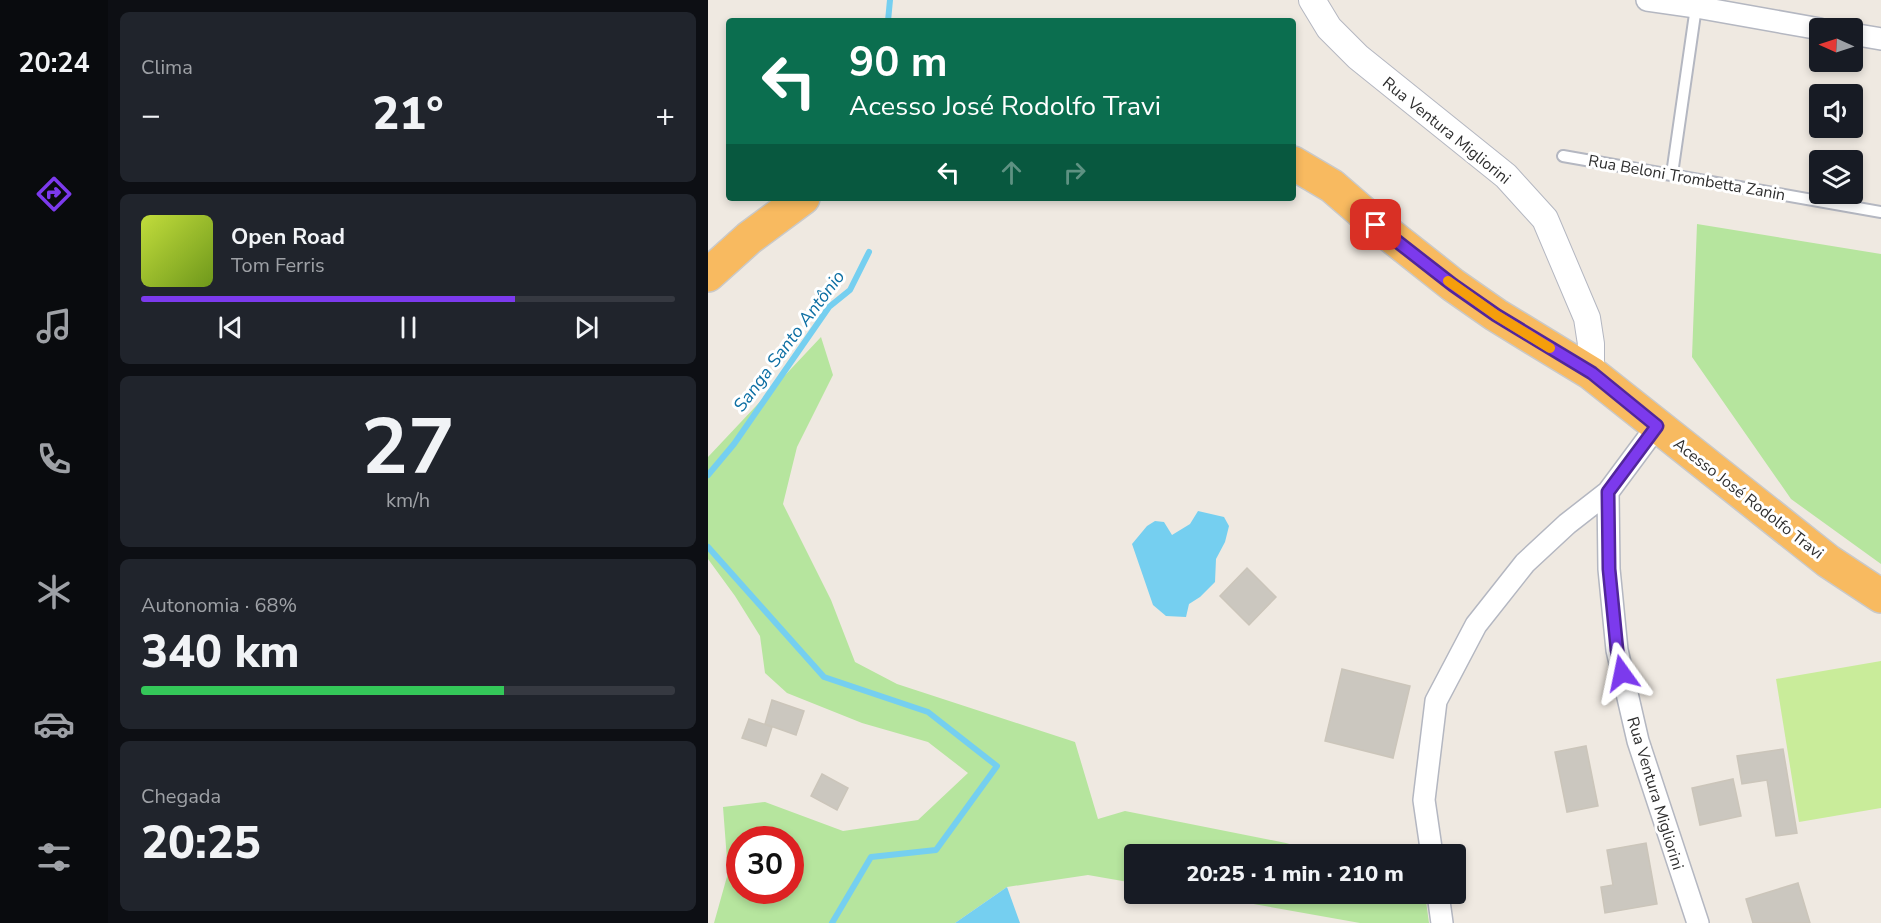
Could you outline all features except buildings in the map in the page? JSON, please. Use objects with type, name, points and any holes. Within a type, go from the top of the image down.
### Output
[{"type":"highway","name":"Acesso José Rodolfo Travi","points":[[1296,165],[1332,186],[1376,225],[1453,285],[1496,315],[1592,373],[1828,561],[1881,596]]},
{"type":"highway","points":[[708,275],[749,238],[799,201]]},
{"type":"street","name":"Rua Ventura Migliorini","points":[[1312,0],[1329,28],[1358,57],[1506,176],[1545,219],[1587,318],[1592,373]]},
{"type":"street","points":[[1647,0],[1697,3],[1809,27]]},
{"type":"street","points":[[1863,36],[1881,39]]},
{"type":"street","points":[[1430,844],[1424,801],[1436,701],[1476,625],[1525,563],[1567,524],[1608,492],[1657,426]]},
{"type":"street","name":"Rua Ventura Migliorini","points":[[1608,492],[1609,569],[1617,650],[1638,741],[1698,923]]},
{"type":"street","points":[[1439,904],[1442,923]]},
{"type":"lane","points":[[1672,174],[1697,3]]},
{"type":"lane","name":"Rua Beloni Trombetta Zanin","points":[[1563,156],[1881,212]]},
{"type":"green space","points":[[1697,224],[1881,254],[1881,564],[1791,499],[1692,357]]},
{"type":"green space","points":[[821,337],[833,375],[797,447],[783,504],[831,600],[855,662],[897,684],[1075,742],[1098,819],[1125,811],[1289,844],[1124,844],[1124,881],[1088,875],[1007,887],[955,923],[714,923],[726,880],[726,904],[804,904],[804,826],[726,826],[726,847],[723,807],[765,802],[843,831],[918,820],[968,773],[928,742],[862,723],[787,693],[765,673],[760,636],[708,559],[708,457]]},
{"type":"green space","points":[[1881,661],[1881,808],[1799,822],[1776,679]]},
{"type":"green space","points":[[1253,904],[1426,904],[1429,923],[1360,923]]},
{"type":"water","points":[[1198,511],[1224,517],[1229,526],[1225,542],[1216,559],[1215,582],[1189,604],[1186,617],[1166,616],[1153,605],[1132,544],[1147,526],[1155,521],[1164,522],[1172,535],[1190,524]]},
{"type":"water","points":[[1007,887],[1020,923],[955,923]]},
{"type":"waterway","name":"Sanga Santo Antônio","points":[[888,18],[890,0]]},
{"type":"waterway","name":"Sanga Santo Antônio","points":[[708,475],[734,444],[829,307],[850,290],[869,252]]},
{"type":"waterway","name":"Sanga Santo Antônio","points":[[708,547],[824,677],[928,712],[997,766],[936,850],[871,857],[832,923]]},
{"type":"slow traffic","points":[[1448,281],[1496,315],[1550,348]]},
{"type":"route","points":[[1376,225],[1453,285],[1496,315],[1592,373],[1657,426],[1608,492],[1609,569],[1617,650],[1622,673]]}]
